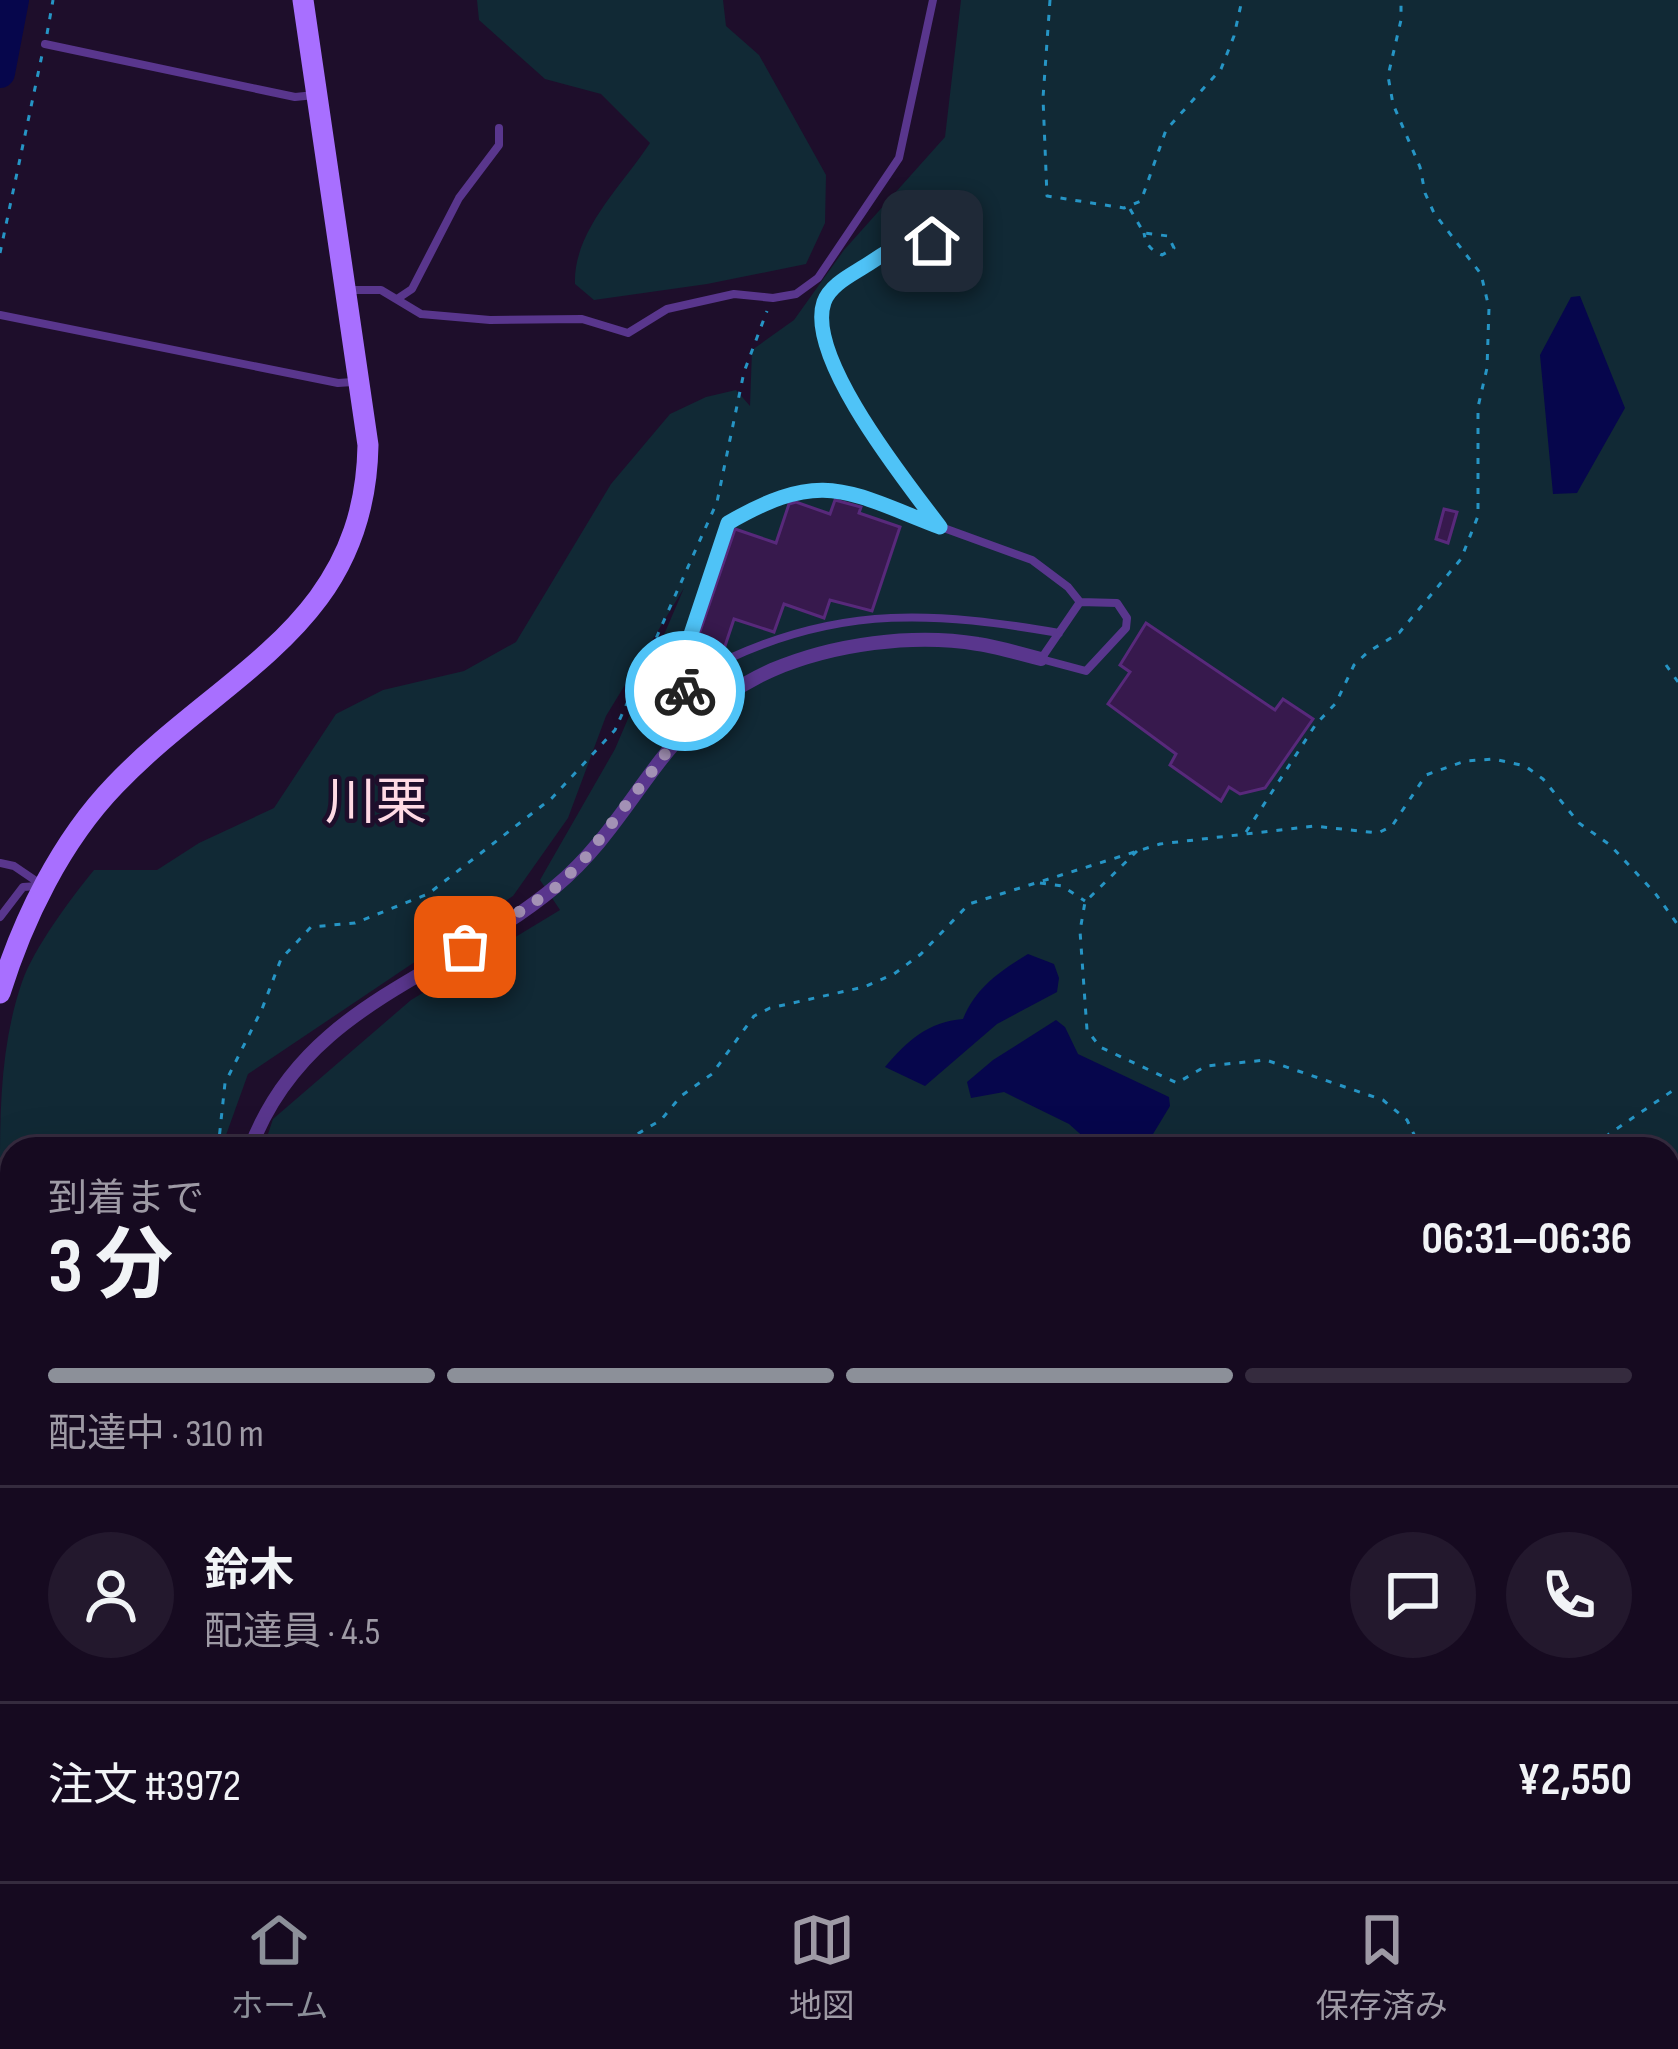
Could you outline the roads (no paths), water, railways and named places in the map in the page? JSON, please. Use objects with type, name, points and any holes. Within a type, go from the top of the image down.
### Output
[{"type":"street","points":[[0,993],[45,887],[115,785],[277,645],[316,605],[354,538],[366,490],[368,445],[303,0]]},
{"type":"street","points":[[255,1137],[292,1074],[328,1034],[363,1007],[553,890],[582,862],[686,727],[734,689],[825,652],[930,640],[978,644],[1041,659]]},
{"type":"lane","points":[[347,290],[381,290],[421,314],[505,321],[582,320],[628,333],[667,309],[734,294],[796,295],[818,278],[899,158],[933,0]]},
{"type":"lane","points":[[45,44],[295,97],[317,94]]},
{"type":"lane","points":[[397,299],[412,289],[459,199],[499,146],[500,128]]},
{"type":"lane","points":[[940,527],[848,398],[830,355],[822,319],[825,299],[839,282],[904,242],[932,241],[958,252]]},
{"type":"lane","points":[[0,315],[338,383],[360,381]]},
{"type":"lane","points":[[686,727],[687,646],[728,523],[761,504],[819,488],[843,489],[1032,560],[1080,602],[1117,603],[1127,618],[1126,628],[1086,671],[1041,659],[1080,602]]},
{"type":"lane","points":[[687,646],[728,659],[794,633],[881,617],[970,617],[1059,633]]},
{"type":"lane","points":[[0,862],[45,887]]},
{"type":"lane","points":[[0,917],[23,887],[45,887]]},
{"type":"waterway","points":[[0,73],[14,0]]},
{"type":"district","name":"川栗","points":[[376,801]]}]
